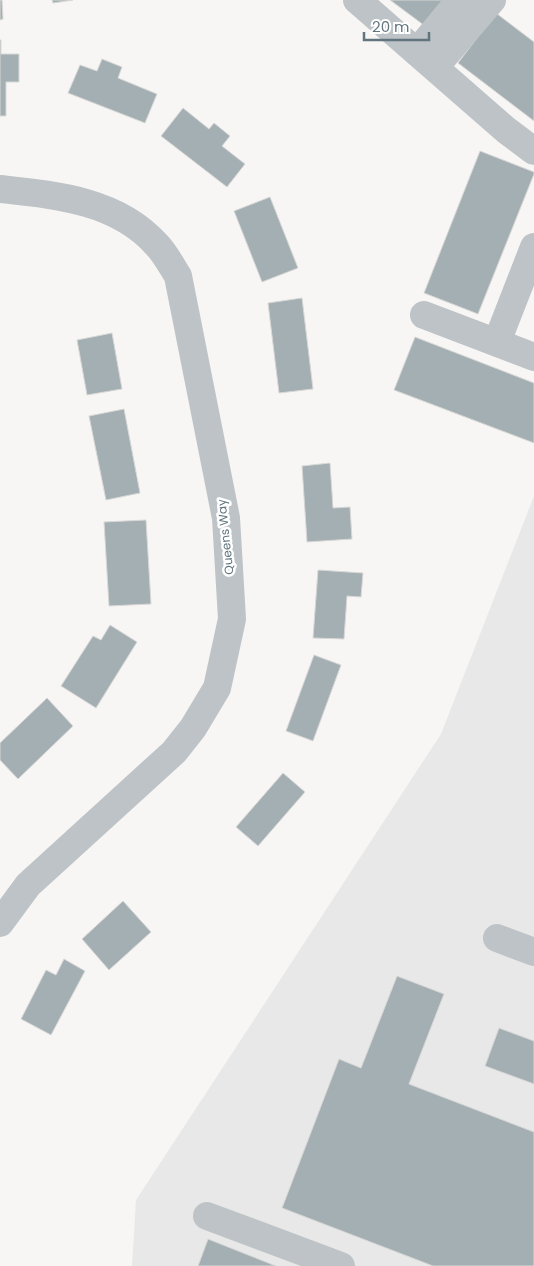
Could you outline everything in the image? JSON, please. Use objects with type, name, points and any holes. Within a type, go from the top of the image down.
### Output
[{"type":"street","points":[[357,0],[506,130],[534,151]]},
{"type":"street","points":[[426,60],[460,0]]},
{"type":"street","points":[[426,60],[486,2]]},
{"type":"street","name":"Queens Way","points":[[0,189],[52,195],[104,208],[135,224],[157,245],[178,276],[226,518],[232,620],[217,688],[193,728],[174,752],[28,885],[0,923]]},
{"type":"street","points":[[497,342],[534,247]]},
{"type":"street","points":[[424,315],[534,357]]},
{"type":"street","points":[[497,938],[534,952]]},
{"type":"street","points":[[207,1216],[341,1266]]},
{"type":"shaded area","points":[[534,496],[534,1266],[132,1266],[136,1200],[441,734]]},
{"type":"building","points":[[0,0],[2,0],[3,19],[0,20]]},
{"type":"building","points":[[52,0],[73,0],[53,3]]},
{"type":"building","points":[[390,0],[444,0],[425,26]]},
{"type":"building","points":[[496,13],[534,42],[534,121],[458,63]]},
{"type":"building","points":[[0,40],[1,54],[19,54],[19,82],[6,82],[6,116],[0,116]]},
{"type":"building","points":[[102,59],[122,67],[118,78],[157,94],[145,123],[68,93],[80,65],[97,71]]},
{"type":"building","points":[[183,108],[209,129],[214,123],[230,136],[222,146],[245,164],[227,187],[161,136]]},
{"type":"building","points":[[480,151],[534,172],[534,174],[478,314],[424,293]]},
{"type":"building","points":[[270,197],[298,268],[262,282],[234,211]]},
{"type":"building","points":[[302,298],[313,389],[279,393],[268,303]]},
{"type":"building","points":[[112,333],[122,389],[87,395],[77,340]]},
{"type":"building","points":[[415,337],[534,383],[534,443],[394,390]]},
{"type":"building","points":[[124,409],[140,493],[106,500],[89,416]]},
{"type":"building","points":[[330,463],[333,508],[350,507],[352,539],[307,542],[302,466]]},
{"type":"building","points":[[146,520],[151,604],[109,606],[104,522]]},
{"type":"building","points":[[318,570],[363,573],[361,597],[347,596],[344,639],[313,638]]},
{"type":"building","points":[[110,625],[137,642],[96,708],[61,686],[93,636],[101,640]]},
{"type":"building","points":[[314,655],[341,665],[313,741],[286,731]]},
{"type":"building","points":[[47,698],[73,726],[18,779],[0,760],[0,743]]},
{"type":"building","points":[[283,773],[305,792],[258,846],[236,827]]},
{"type":"building","points":[[123,901],[151,932],[109,970],[82,939]]},
{"type":"building","points":[[64,959],[85,971],[51,1035],[21,1019],[46,970],[56,975]]},
{"type":"building","points":[[397,976],[444,994],[409,1084],[534,1132],[534,1266],[433,1266],[282,1208],[339,1059],[361,1068]]},
{"type":"building","points":[[499,1028],[534,1041],[534,1084],[485,1066]]},
{"type":"building","points":[[208,1239],[276,1266],[198,1266]]}]
